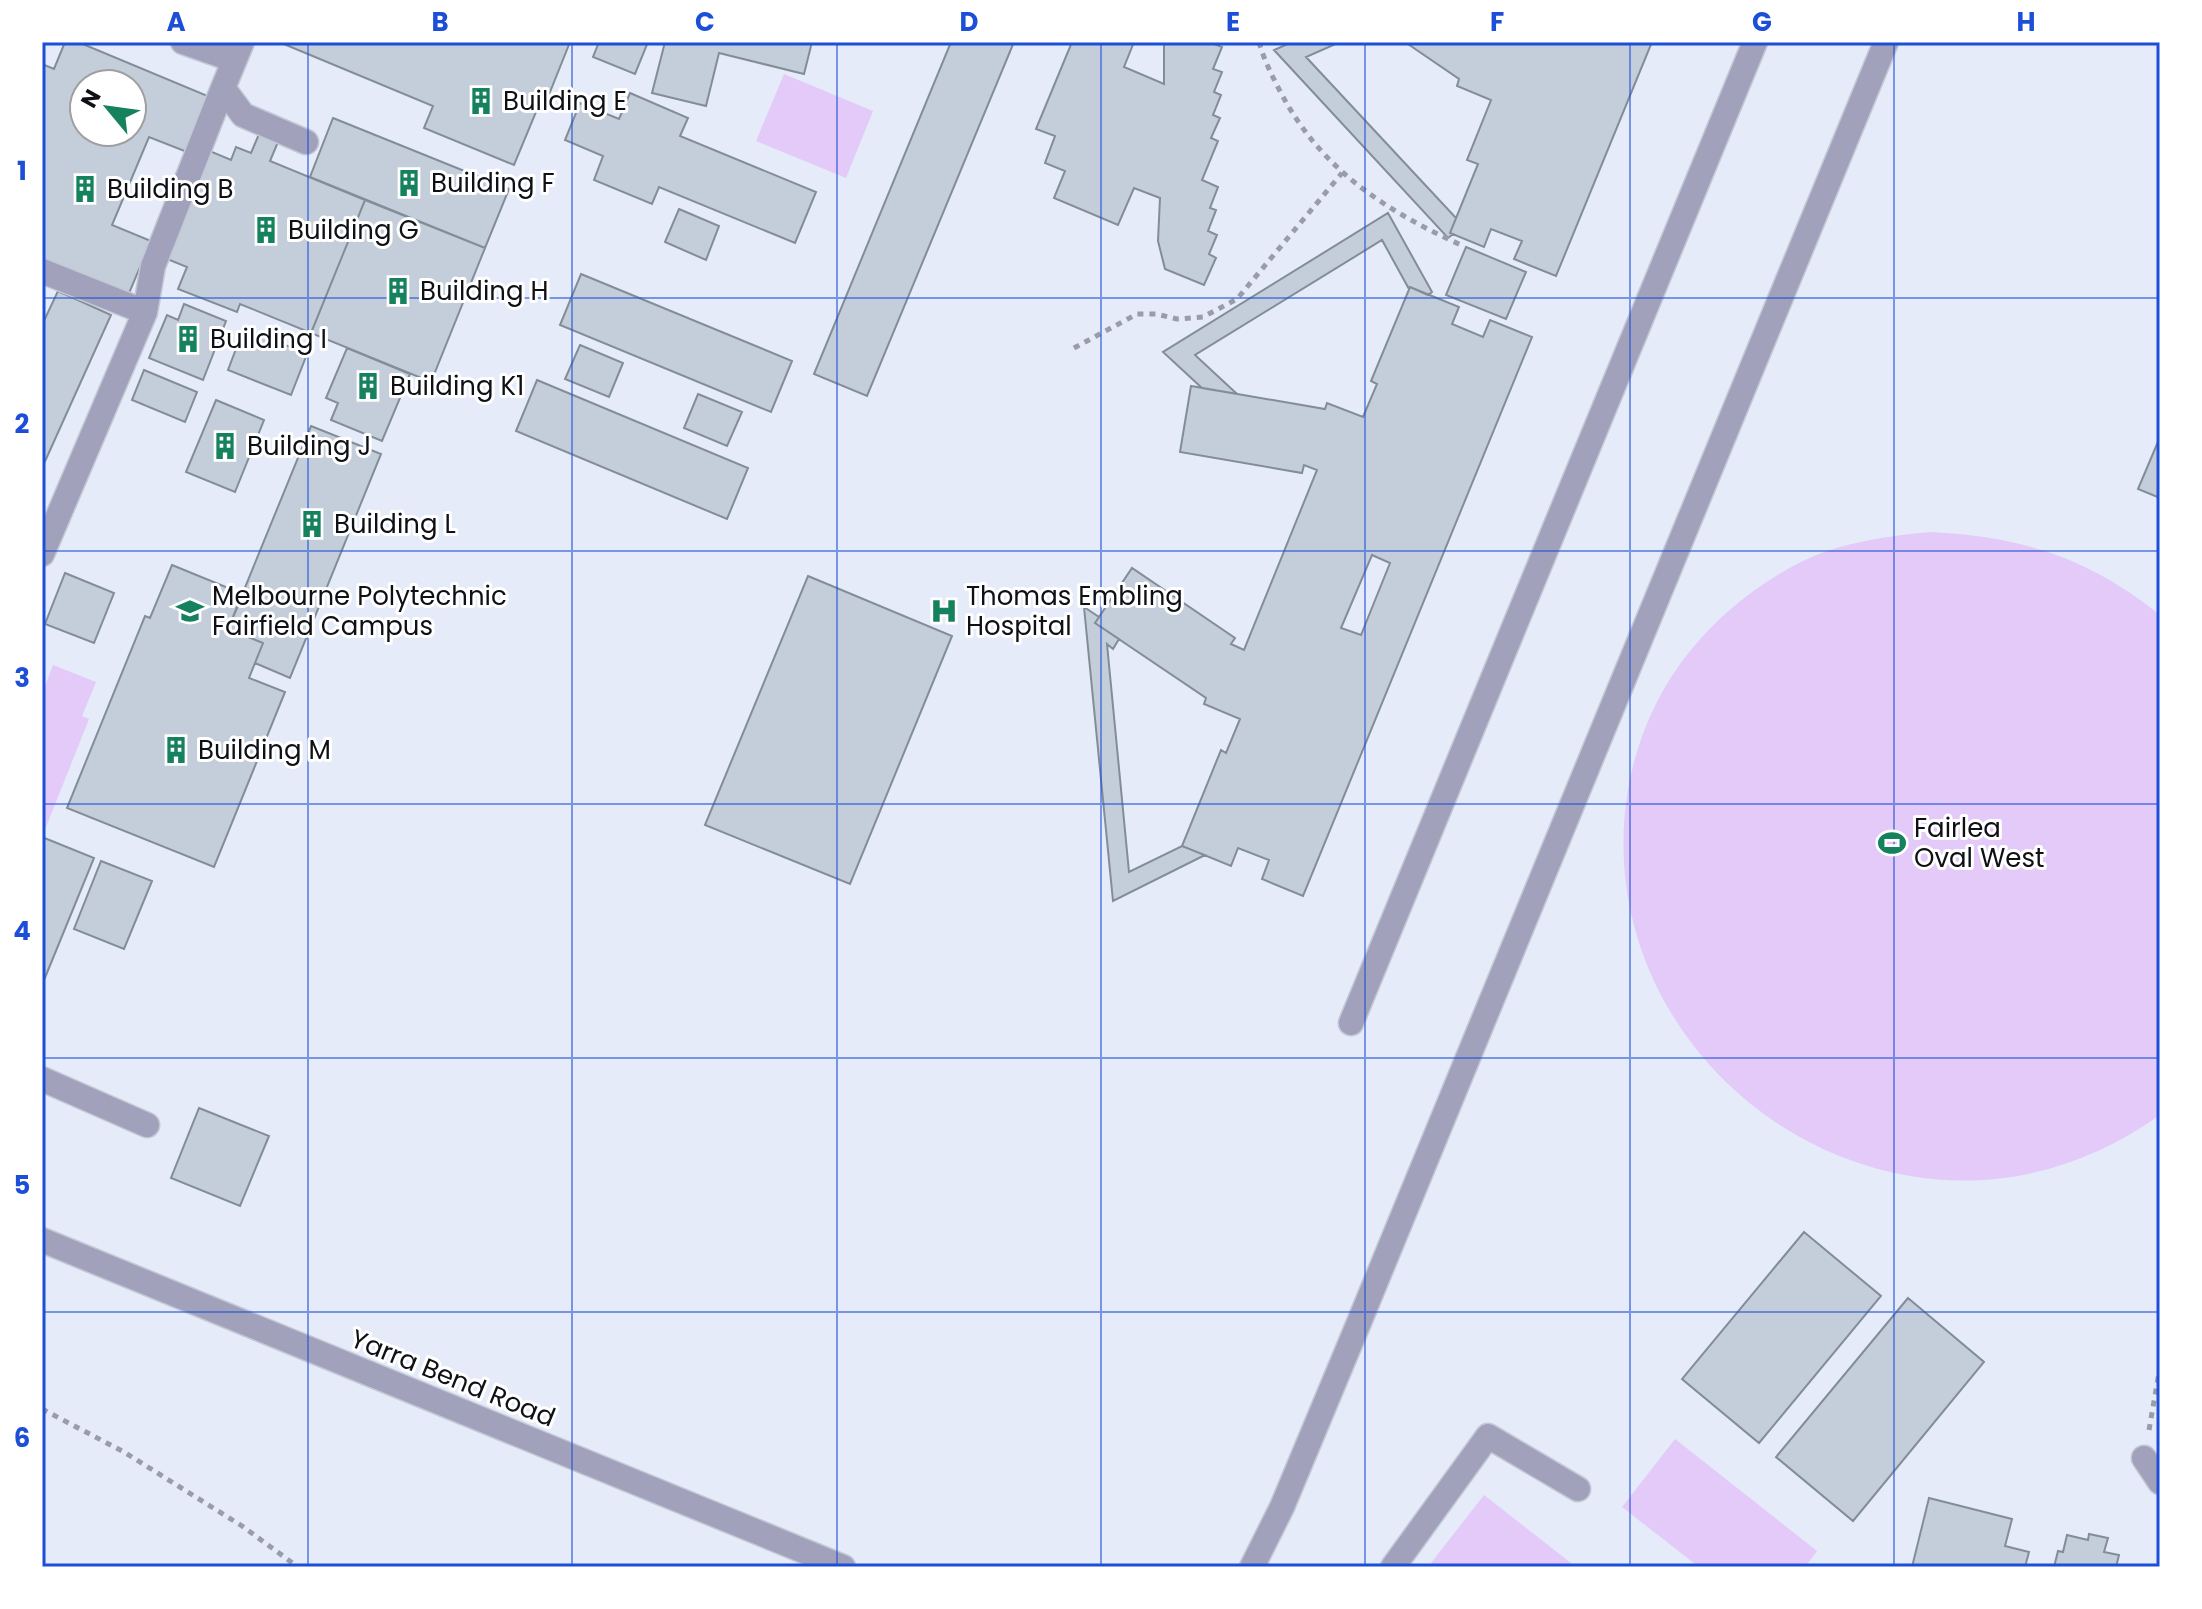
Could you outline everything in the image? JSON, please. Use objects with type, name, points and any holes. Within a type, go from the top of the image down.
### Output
[{"type":"street","points":[[42,554],[145,312],[153,266],[238,51],[183,42]]},
{"type":"street","points":[[1351,1023],[1755,42]]},
{"type":"street","points":[[1252,1567],[1282,1507],[1360,1320],[1886,42]]},
{"type":"street","points":[[223,88],[243,115],[306,142]]},
{"type":"street","points":[[42,271],[145,312]]},
{"type":"street","points":[[42,1079],[147,1125]]},
{"type":"street","name":"Yarra Bend Road","points":[[42,1240],[843,1567]]},
{"type":"street","points":[[1393,1567],[1488,1436],[1578,1489]]},
{"type":"street","points":[[2144,1458],[2160,1482]]},
{"type":"path","points":[[1259,42],[1264,60],[1294,117],[1323,155],[1356,185],[1461,245]]},
{"type":"path","points":[[1074,348],[1137,314],[1177,319],[1203,317],[1237,299],[1342,173]]},
{"type":"path","points":[[2144,1458],[2160,1367]]},
{"type":"path","points":[[42,1409],[124,1452],[242,1526],[298,1567]]},
{"type":"shaded area","points":[[784,74],[873,111],[846,178],[756,141]]},
{"type":"shaded area","name":"Fairlea Oval West","points":[[1931,532],[1995,539],[2053,554],[2107,578],[2160,615],[2160,1115],[2102,1149],[2072,1162],[2009,1177],[1944,1180],[1910,1176],[1845,1158],[1786,1129],[1735,1090],[1691,1043],[1657,988],[1635,928],[1624,863],[1627,796],[1641,738],[1667,684],[1702,637],[1757,588],[1805,560],[1866,541]]},
{"type":"shaded area","points":[[53,665],[96,682],[82,716],[89,719],[46,827],[42,825],[42,694]]},
{"type":"shaded area","points":[[1675,1439],[1817,1551],[1805,1567],[1699,1567],[1622,1507]]},
{"type":"shaded area","points":[[1484,1495],[1576,1567],[1436,1567],[1431,1563]]},
{"type":"building","name":"Building B","points":[[65,42],[78,42],[140,68],[68,68],[68,148],[144,148],[112,225],[151,241],[127,298],[42,263],[42,64],[54,69]]},
{"type":"building","name":"Building E","points":[[279,42],[570,42],[548,97],[543,95],[514,165],[424,128],[433,106]]},
{"type":"building","points":[[599,42],[648,42],[635,74],[593,57]]},
{"type":"building","points":[[665,42],[812,42],[804,74],[719,53],[706,106],[652,93]]},
{"type":"building","points":[[951,42],[1014,42],[867,396],[814,374]]},
{"type":"building","points":[[1072,42],[1134,42],[1124,67],[1164,84],[1164,42],[1209,42],[1222,47],[1213,69],[1222,72],[1214,92],[1221,95],[1213,115],[1220,118],[1211,138],[1218,141],[1202,180],[1218,187],[1210,208],[1216,210],[1208,231],[1217,235],[1209,254],[1216,258],[1204,285],[1165,269],[1158,241],[1160,198],[1134,188],[1118,225],[1054,198],[1065,171],[1045,163],[1055,136],[1036,129]]},
{"type":"building","points":[[1292,42],[1340,42],[1306,57],[1456,218],[1450,233],[1453,234],[1448,238],[1274,50]]},
{"type":"building","points":[[1405,42],[1652,42],[1556,276],[1514,259],[1522,241],[1491,229],[1484,247],[1450,233],[1478,164],[1467,160],[1491,100],[1457,86],[1459,79]]},
{"type":"building","name":"Building B","points":[[148,71],[210,97],[187,152],[149,137],[148,139]]},
{"type":"building","points":[[630,93],[688,118],[680,136],[816,192],[795,243],[659,187],[652,204],[594,180],[603,156],[565,140],[580,103],[619,119]]},
{"type":"building","name":"Building F","points":[[333,118],[509,189],[485,248],[310,177]]},
{"type":"building","name":"Building G","points":[[259,134],[278,142],[270,161],[365,200],[311,333],[240,304],[237,312],[178,289],[187,267],[167,259],[205,149],[231,160],[236,147],[251,153]]},
{"type":"building","name":"Building H","points":[[365,200],[485,248],[431,382],[311,333]]},
{"type":"building","points":[[679,209],[719,226],[706,260],[665,242]]},
{"type":"building","points":[[1388,213],[1432,292],[1428,295],[1409,289],[1382,240],[1195,355],[1237,394],[1202,388],[1163,352]]},
{"type":"building","points":[[1466,247],[1526,272],[1506,319],[1446,295]]},
{"type":"building","points":[[581,274],[792,361],[771,412],[560,325]]},
{"type":"building","points":[[1410,287],[1459,307],[1452,324],[1483,337],[1490,320],[1532,337],[1303,896],[1262,879],[1269,860],[1238,848],[1231,866],[1182,846],[1221,750],[1226,753],[1240,719],[1204,704],[1206,698],[1095,623],[1132,568],[1235,638],[1231,644],[1244,650],[1317,470],[1304,465],[1302,473],[1180,452],[1191,386],[1325,409],[1327,403],[1363,417],[1377,384],[1371,381]],"holes":[[[1372,555],[1390,563],[1361,635],[1341,628]]]},
{"type":"building","points":[[58,291],[111,315],[42,468],[42,325]]},
{"type":"building","name":"Building I","points":[[184,304],[226,321],[203,380],[149,358],[167,315],[178,320]]},
{"type":"building","points":[[244,328],[307,354],[291,395],[228,370]]},
{"type":"building","points":[[580,345],[623,363],[609,397],[565,379]]},
{"type":"building","name":"Building K1","points":[[347,348],[410,374],[382,441],[331,420],[338,403],[326,398]]},
{"type":"building","points":[[144,370],[197,392],[185,422],[132,400]]},
{"type":"building","points":[[537,380],[748,468],[727,519],[516,431]]},
{"type":"building","points":[[698,394],[742,412],[727,446],[684,428]]},
{"type":"building","name":"Building J","points":[[216,400],[264,420],[235,492],[186,472]]},
{"type":"building","name":"Building L","points":[[311,426],[381,454],[290,678],[255,663],[263,643],[228,629]]},
{"type":"building","points":[[2160,437],[2160,498],[2138,489]]},
{"type":"building","name":"Building M","points":[[172,565],[243,594],[228,629],[263,643],[249,678],[285,692],[214,867],[67,808],[145,616],[150,618]]},
{"type":"building","points":[[65,573],[114,593],[94,643],[45,624]]},
{"type":"building","points":[[808,576],[952,636],[850,884],[705,825]]},
{"type":"building","points":[[1084,607],[1099,617],[1095,623],[1119,639],[1113,649],[1107,644],[1129,872],[1182,846],[1205,855],[1113,901]]},
{"type":"building","points":[[42,837],[94,858],[42,985]]},
{"type":"building","points":[[101,861],[152,881],[124,949],[74,929]]},
{"type":"building","points":[[199,1108],[269,1136],[240,1206],[171,1178]]},
{"type":"building","points":[[1804,1232],[1881,1296],[1759,1443],[1682,1379]]},
{"type":"building","points":[[1908,1298],[1984,1362],[1853,1521],[1776,1457]]},
{"type":"building","points":[[1929,1498],[2012,1519],[2005,1546],[2029,1552],[2025,1567],[1912,1567]]},
{"type":"building","points":[[2089,1534],[2108,1538],[2104,1552],[2119,1555],[2116,1567],[2054,1567],[2058,1551],[2063,1552],[2067,1535],[2088,1540]]},
{"type":"place","name":"Building E","points":[[481,101]]},
{"type":"place","name":"Building F","points":[[409,183]]},
{"type":"place","name":"Building B","points":[[85,189]]},
{"type":"place","name":"Building G","points":[[266,230]]},
{"type":"place","name":"Building H","points":[[398,291]]},
{"type":"place","name":"Building I","points":[[188,339]]},
{"type":"place","name":"Building K1","points":[[368,386]]},
{"type":"place","name":"Building J","points":[[225,446]]},
{"type":"place","name":"Building L","points":[[312,524]]},
{"type":"place","name":"Melbourne Polytechnic Fairfield Campus","points":[[190,611]]},
{"type":"place","name":"Thomas Embling Hospital","points":[[944,611]]},
{"type":"place","name":"Building M","points":[[176,750]]},
{"type":"place","name":"Fairlea Oval West","points":[[1892,843]]}]
